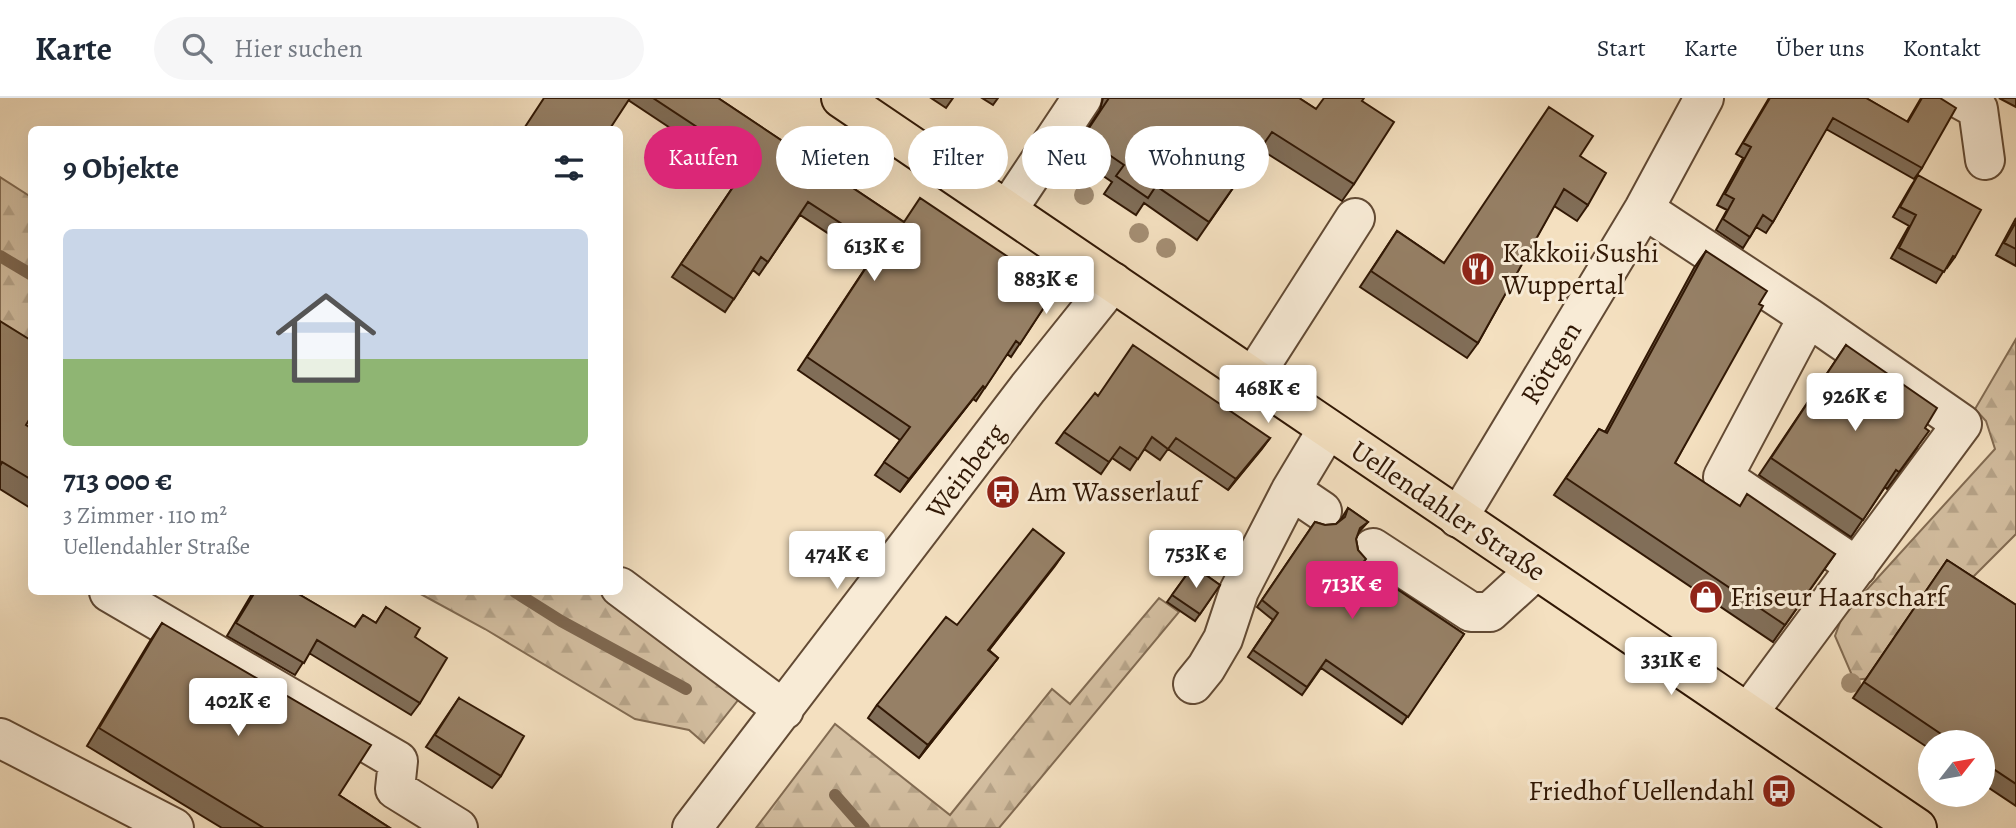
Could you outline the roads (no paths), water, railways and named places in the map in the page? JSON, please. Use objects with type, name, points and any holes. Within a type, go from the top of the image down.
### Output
[{"type":"main road","name":"Uellendahler Straße","points":[[841,98],[1917,828]]},
{"type":"street","points":[[1008,209],[1082,98]]},
{"type":"street","name":"Röttgen","points":[[1458,518],[1644,209],[1704,98]]},
{"type":"street","points":[[1958,98],[1978,109],[1985,160]]},
{"type":"street","points":[[1644,209],[1808,317],[1962,424],[1748,713]]},
{"type":"street","points":[[1252,379],[1355,218]]},
{"type":"street","name":"Weinberg","points":[[692,828],[1028,388],[1113,282]]},
{"type":"street","points":[[1808,317],[1723,477],[1857,568]]},
{"type":"street","points":[[1192,684],[1206,668],[1223,639],[1239,591],[1291,490],[1328,430]]},
{"type":"street","points":[[1291,490],[1322,511]]},
{"type":"street","points":[[1373,548],[1471,612],[1490,612],[1536,570]]},
{"type":"street","points":[[623,589],[784,710]]},
{"type":"street","points":[[114,595],[398,761],[395,789],[458,828]]},
{"type":"street","points":[[0,737],[174,828]]},
{"type":"waterway","points":[[0,256],[28,273]]},
{"type":"waterway","points":[[520,595],[561,621],[686,689]]},
{"type":"waterway","points":[[835,795],[864,828]]},
{"type":"place","name":"Kakkoii Sushi Wuppertal","points":[[1478,269]]},
{"type":"place","name":"Am Wasserlauf","points":[[1003,492]]},
{"type":"place","name":"Friseur Haarscharf","points":[[1706,597]]},
{"type":"place","name":"Friedhof Uellendahl","points":[[1779,791]]}]
